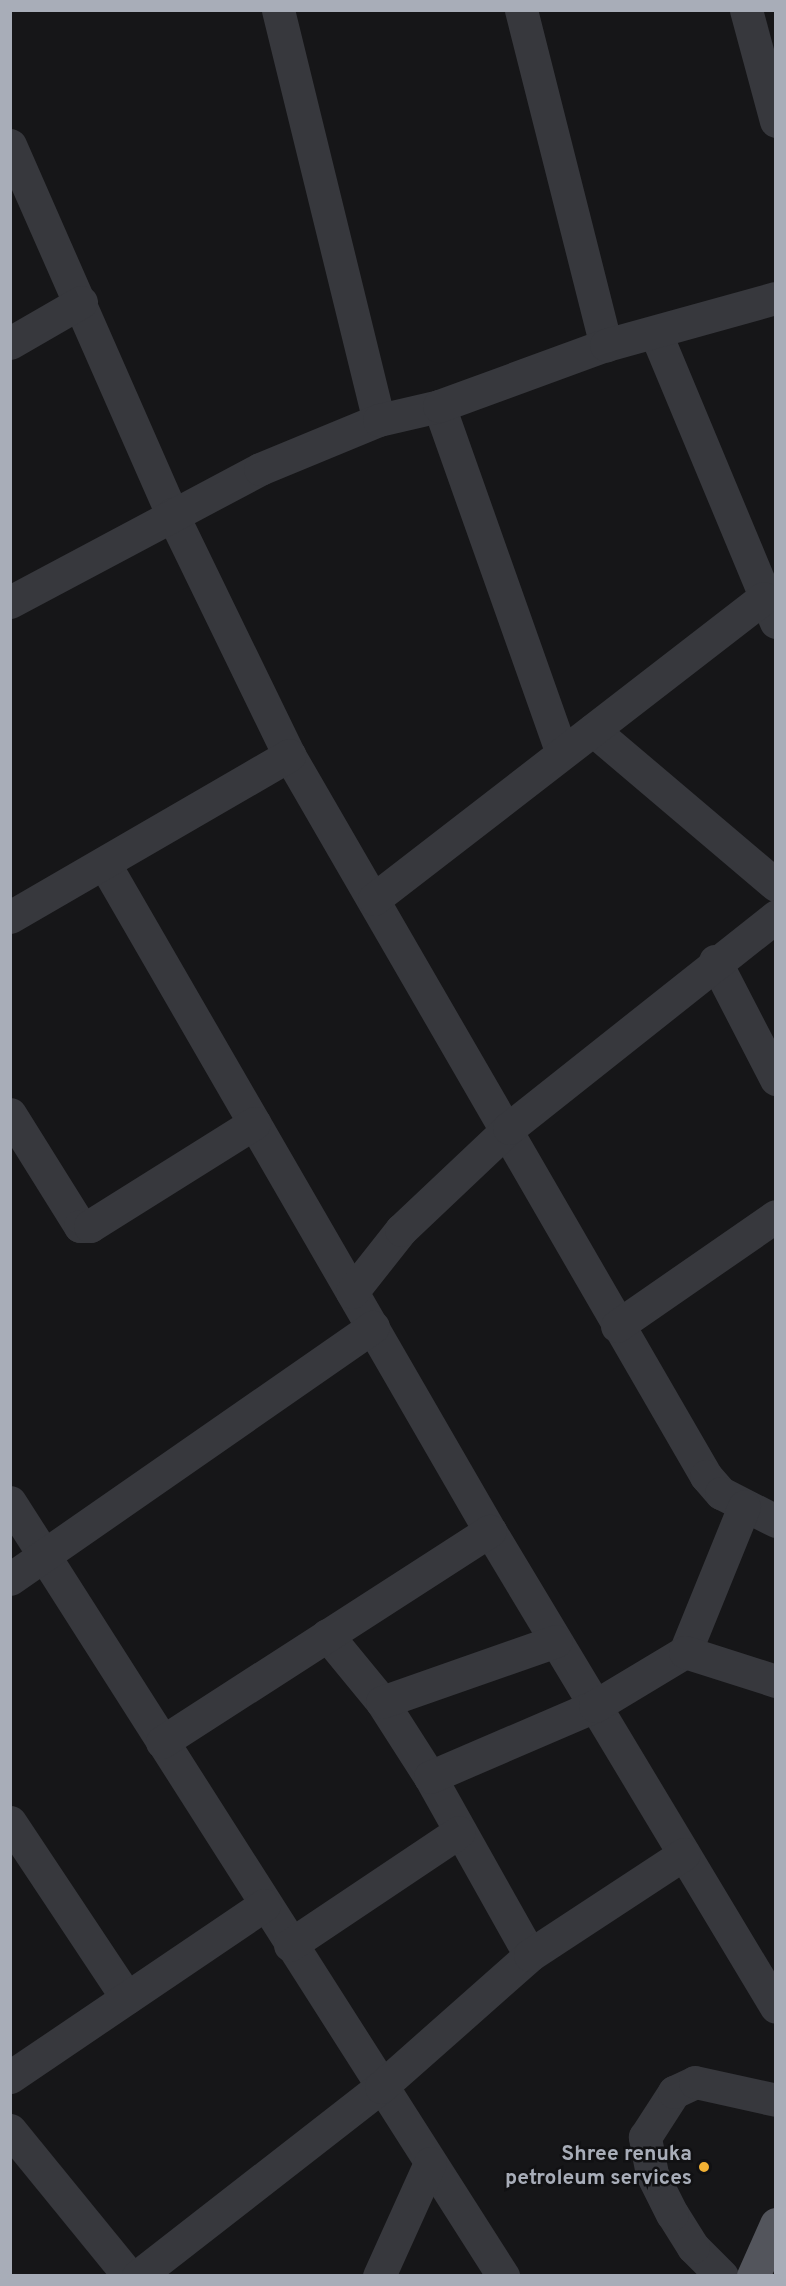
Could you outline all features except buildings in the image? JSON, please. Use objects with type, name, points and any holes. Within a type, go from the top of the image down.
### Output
[{"type":"main road","points":[[753,2276],[776,2224]]},
{"type":"street","points":[[278,10],[379,420]]},
{"type":"street","points":[[521,10],[606,345]]},
{"type":"street","points":[[746,10],[776,121]]},
{"type":"street","points":[[10,145],[81,302],[172,514],[289,755],[509,1128],[617,1326],[706,1476],[744,1507],[776,1521]]},
{"type":"street","points":[[10,602],[260,469],[379,420],[439,406],[606,345],[656,334],[776,298]]},
{"type":"street","points":[[10,343],[81,302]]},
{"type":"street","points":[[374,899],[593,730],[769,610],[656,334]]},
{"type":"street","points":[[439,406],[562,753]]},
{"type":"street","points":[[593,730],[776,885]]},
{"type":"street","points":[[10,918],[289,755]]},
{"type":"street","points":[[104,863],[490,1531],[776,2007]]},
{"type":"street","points":[[352,1292],[400,1230],[509,1128],[715,961],[773,921]]},
{"type":"street","points":[[715,961],[776,1079]]},
{"type":"street","points":[[10,1114],[80,1226],[90,1226],[254,1123]]},
{"type":"street","points":[[617,1326],[776,1216]]},
{"type":"street","points":[[10,1579],[373,1327]]},
{"type":"street","points":[[10,1502],[264,1905],[503,2276]]},
{"type":"street","points":[[430,1777],[595,1706],[685,1652],[744,1507]]},
{"type":"street","points":[[162,1742],[490,1531]]},
{"type":"street","points":[[327,1635],[382,1702],[430,1777],[530,1955]]},
{"type":"street","points":[[382,1702],[556,1641]]},
{"type":"street","points":[[685,1652],[776,1681]]},
{"type":"street","points":[[10,1822],[127,1998]]},
{"type":"street","points":[[290,1945],[459,1832]]},
{"type":"street","points":[[138,2276],[381,2087],[530,1955],[684,1854]]},
{"type":"street","points":[[10,2077],[264,1905]]},
{"type":"street","points":[[722,2276],[693,2247],[672,2214],[652,2174],[645,2138],[674,2092],[694,2082],[776,2100]]},
{"type":"street","points":[[10,2130],[129,2276]]},
{"type":"street","points":[[380,2276],[430,2163]]},
{"type":"place","name":"Shree renuka petroleum services","points":[[704,2167]]}]
